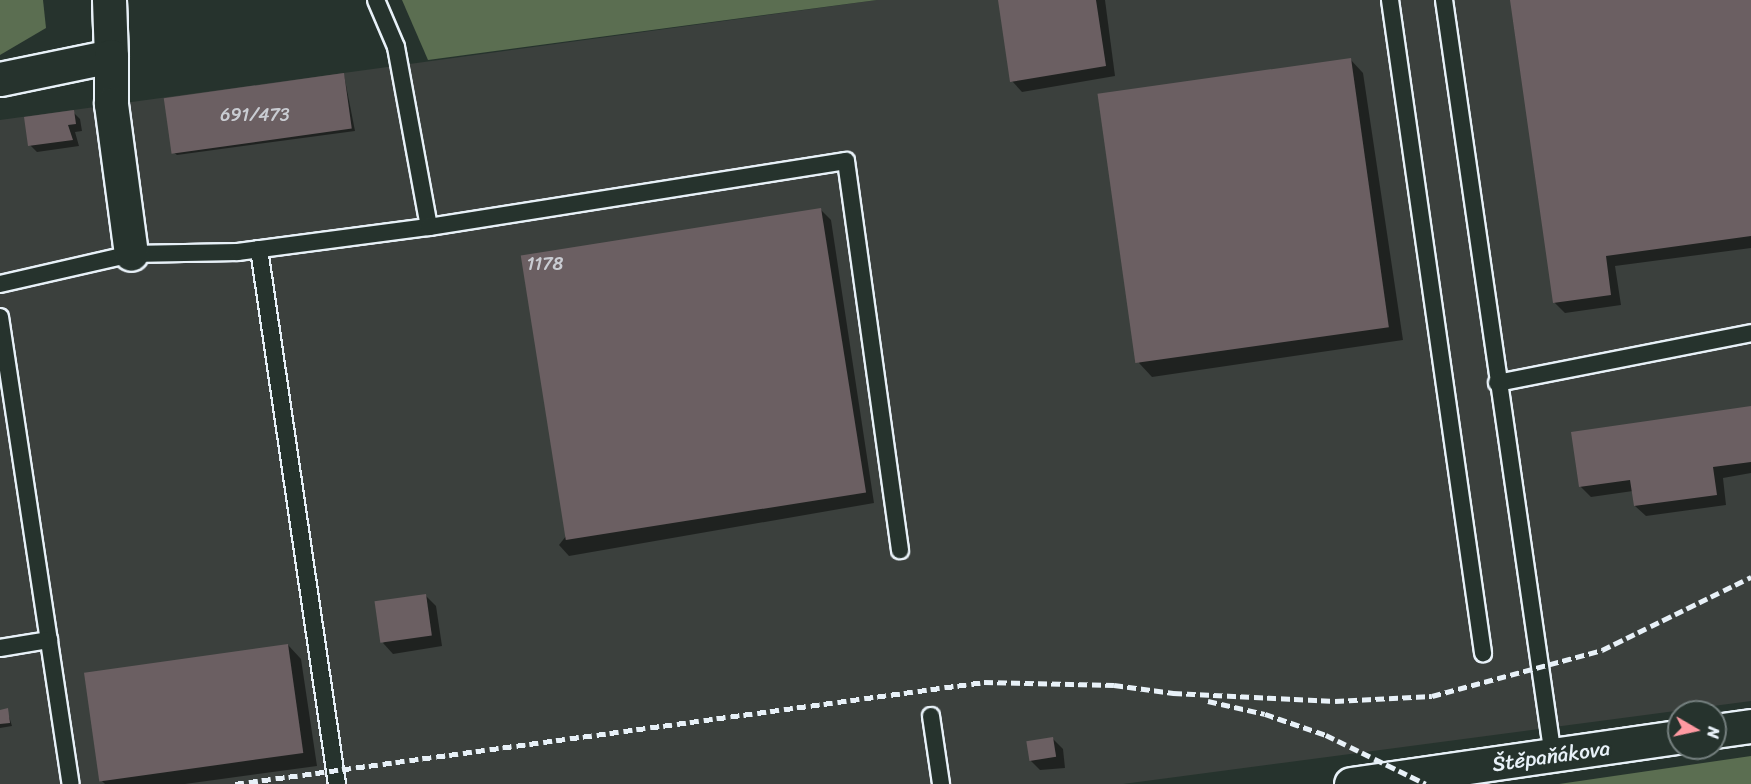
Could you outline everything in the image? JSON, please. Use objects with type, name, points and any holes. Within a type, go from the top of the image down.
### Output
[{"type":"street","points":[[109,0],[111,104],[132,254]]},
{"type":"street","points":[[0,79],[111,56]]},
{"type":"street","points":[[1727,729],[1751,726]]},
{"type":"street","name":"Štěpaňákova","points":[[1351,784],[1667,739]]},
{"type":"lane","points":[[376,0],[396,47],[429,227]]},
{"type":"lane","points":[[1390,0],[1483,653]]},
{"type":"lane","points":[[1444,0],[1497,383],[1553,756]]},
{"type":"lane","points":[[0,284],[132,254],[259,249],[429,227],[846,161],[900,550]]},
{"type":"lane","points":[[259,249],[337,784]]},
{"type":"lane","points":[[0,317],[71,784]]},
{"type":"lane","points":[[1497,383],[1751,333]]},
{"type":"lane","points":[[0,648],[49,640]]},
{"type":"lane","points":[[931,716],[941,784]]},
{"type":"shaded area","points":[[877,0],[1751,0],[1751,701],[1727,704],[1727,700],[1667,700],[1667,712],[1123,784],[0,784],[0,120]]},
{"type":"green space","points":[[0,0],[43,0],[46,28],[0,55]]},
{"type":"green space","points":[[402,0],[877,0],[428,60]]},
{"type":"green space","points":[[1751,756],[1751,784],[1559,784],[1727,760]]},
{"type":"building","points":[[998,0],[1096,0],[1106,66],[1010,82]]},
{"type":"building","points":[[1510,0],[1751,0],[1751,236],[1606,256],[1611,295],[1553,303]]},
{"type":"building","points":[[1351,58],[1389,327],[1135,363],[1097,94]]},
{"type":"building","points":[[344,73],[352,128],[172,154],[164,98]]},
{"type":"building","points":[[74,110],[76,124],[68,125],[73,140],[28,146],[24,117]]},
{"type":"building","points":[[821,208],[866,492],[566,540],[521,256]]},
{"type":"building","points":[[1751,406],[1751,462],[1713,467],[1717,495],[1634,506],[1630,480],[1579,487],[1571,432]]},
{"type":"building","points":[[426,594],[432,636],[380,643],[375,601]]},
{"type":"building","points":[[288,644],[303,753],[99,782],[84,673]]},
{"type":"building","points":[[8,708],[10,723],[0,724],[0,710]]},
{"type":"building","points":[[1053,737],[1056,757],[1029,761],[1026,741]]},
{"type":"railway","points":[[235,784],[984,682],[1114,685],[1173,693],[1335,701],[1432,696],[1602,650],[1751,577]]},
{"type":"railway","points":[[1208,701],[1265,714],[1326,735],[1426,784]]}]
